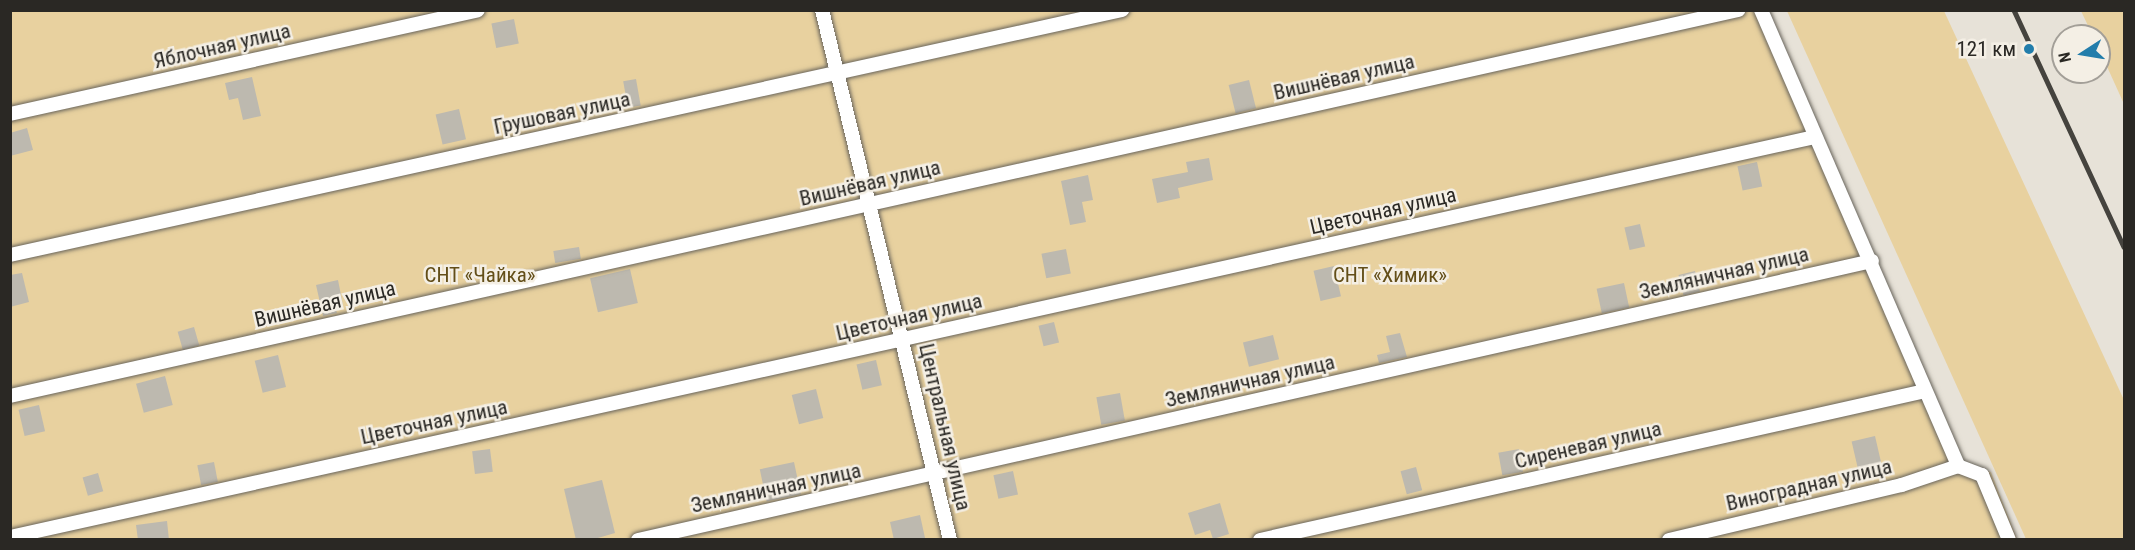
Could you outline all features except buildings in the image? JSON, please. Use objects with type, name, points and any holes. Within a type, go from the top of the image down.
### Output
[{"type":"street","name":"Яблочная улица","points":[[10,114],[478,10]]},
{"type":"street","name":"Центральная улица","points":[[822,10],[950,540]]},
{"type":"street","name":"Грушовая улица","points":[[10,255],[1122,10]]},
{"type":"street","name":"Вишнёвая улица","points":[[10,396],[1738,10]]},
{"type":"street","points":[[1761,10],[1815,137],[1872,261],[1958,466],[1982,475],[2009,540]]},
{"type":"street","name":"Цветочная улица","points":[[10,537],[1815,137]]},
{"type":"street","name":"Земляничная улица","points":[[638,540],[934,475],[1872,261]]},
{"type":"street","name":"Сиреневая улица","points":[[1260,540],[1925,391]]},
{"type":"street","name":"Виноградная улица","points":[[1669,540],[1902,485],[1958,466]]},
{"type":"green space","points":[[10,11],[1761,11],[1958,465],[1991,472],[2017,539],[11,539]]},
{"type":"green space","points":[[1787,11],[1944,11],[2124,400],[2124,539],[2026,539]]},
{"type":"green space","points":[[2081,11],[2124,11],[2124,104],[2111,75],[2111,24],[2087,24]]},
{"type":"railway","points":[[2014,10],[2124,247]]},
{"type":"place","name":"121 км","points":[[2029,49]]},
{"type":"park label","name":"СНТ «Чайка»","points":[[480,275]]},
{"type":"park label","name":"СНТ «Химик»","points":[[1390,275]]}]
